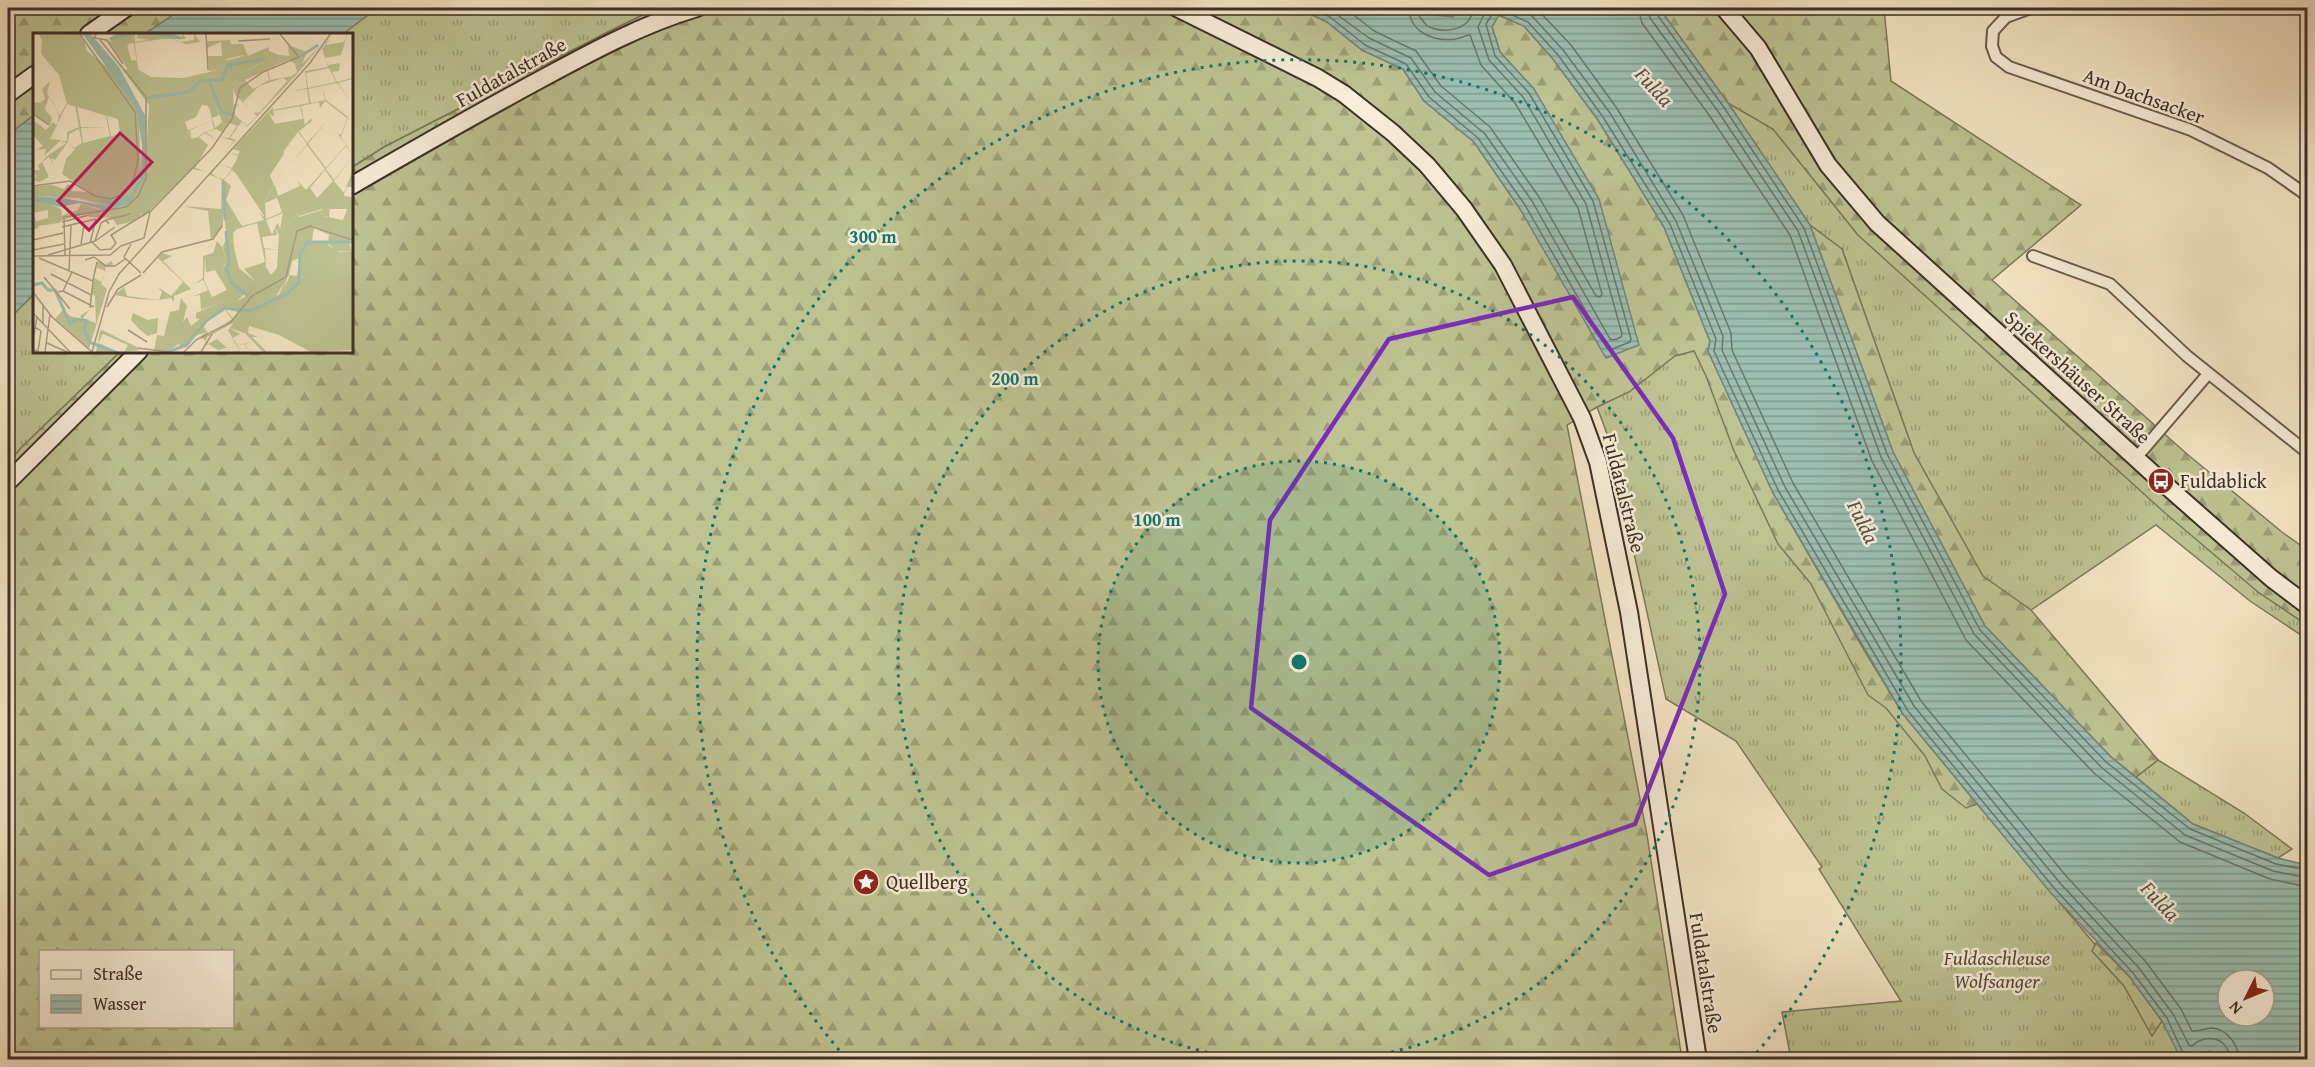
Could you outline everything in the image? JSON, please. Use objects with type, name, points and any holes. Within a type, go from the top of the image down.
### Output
[{"type":"main road","points":[[90,33],[126,8]]},
{"type":"main road","name":"Fuldatalstraße","points":[[352,185],[478,113],[595,50],[660,19],[697,8]]},
{"type":"main road","name":"Fuldatalstraße","points":[[1177,8],[1318,78],[1344,94],[1393,133],[1427,165],[1464,209],[1503,266],[1577,409],[1598,462],[1625,591],[1698,1059]]},
{"type":"main road","name":"Spiekershäuser Straße","points":[[1724,8],[1758,48],[1828,165],[1877,223],[2136,458],[2271,578],[2307,606]]},
{"type":"main road","points":[[8,94],[33,76]]},
{"type":"main road","points":[[8,482],[138,352]]},
{"type":"street","name":"Am Dachsacker","points":[[2031,8],[2006,17],[1993,31],[1992,46],[1996,57],[2009,67],[2168,120],[2268,168],[2307,196]]},
{"type":"street","points":[[2296,186],[2307,181]]},
{"type":"street","points":[[2033,256],[2110,284],[2208,374],[2307,453]]},
{"type":"street","points":[[2136,458],[2208,374]]},
{"type":"highlighted area","points":[[1573,297],[1673,438],[1725,594],[1635,824],[1489,875],[1251,708],[1270,520],[1389,339]]},
{"type":"green space","points":[[8,8],[183,8],[146,33],[33,33],[33,116],[8,135]]},
{"type":"green space","points":[[377,8],[665,8],[649,12],[610,31],[384,147],[352,167],[352,33],[344,33]]},
{"type":"green space","points":[[665,8],[1298,8],[1327,22],[1362,50],[1403,69],[1424,101],[1474,142],[1520,209],[1534,89],[1500,52],[1492,27],[1498,15],[1524,26],[1553,59],[1598,120],[1664,227],[1710,341],[1708,351],[1773,493],[1867,655],[1903,714],[1977,804],[1966,808],[1942,789],[1925,756],[1886,708],[1868,695],[1811,584],[1778,544],[1734,451],[1706,376],[1694,351],[1675,356],[1629,392],[1567,425],[1647,835],[1682,1059],[35,1060],[29,1055],[26,1059],[8,1060],[8,464],[20,449],[120,352],[352,352],[352,167],[384,147],[649,12]]},
{"type":"green space","name":"Fuldaschleuse Wolfsanger","points":[[1234,8],[1484,8],[1974,805],[1977,804],[2161,1023],[2162,1021],[2219,1059],[1791,1059],[1782,1012],[1901,1001],[1819,869],[1822,867],[1736,741],[1666,699],[1609,439],[1597,407],[1607,402]]},
{"type":"green space","points":[[1659,8],[1884,8],[1891,81],[2081,205],[1992,280],[2187,454],[2307,550],[2307,625],[2258,592],[2165,513],[1858,235],[1773,129],[1728,103]]},
{"type":"green space","points":[[1728,103],[1773,129],[1858,235],[1953,319],[2069,427],[2258,592],[2307,625],[2307,639],[2250,601],[2156,525],[2031,610],[1983,577],[1914,453],[1842,249],[1810,225]]},
{"type":"green space","points":[[1810,225],[1842,249],[1914,453],[1983,576],[2031,610],[2158,760],[2136,777],[2111,757],[1985,626],[1893,452]]},
{"type":"green space","points":[[33,295],[33,352],[120,352],[20,449],[8,464],[8,320]]},
{"type":"green space","points":[[2158,760],[2244,813],[2292,849],[2278,858],[2193,824],[2136,777]]},
{"type":"green space","points":[[2096,943],[2129,976],[2162,1021],[2152,1036],[2124,986],[2092,951]]},
{"type":"water","points":[[183,8],[377,8],[344,33],[146,33]]},
{"type":"water","name":"Fulda","points":[[1298,8],[1430,8],[1435,15],[1453,17],[1461,8],[1659,8],[1728,103],[1810,225],[1893,452],[1985,626],[2111,757],[2193,824],[2278,858],[2307,865],[2307,1059],[2219,1059],[2210,1051],[2204,1053],[2203,1059],[2181,1059],[2162,1021],[2129,976],[2050,892],[1903,714],[1773,493],[1708,351],[1710,341],[1664,227],[1598,120],[1553,59],[1524,26],[1499,15],[1492,27],[1500,52],[1534,89],[1599,199],[1639,345],[1606,358],[1520,209],[1474,142],[1424,101],[1403,69],[1362,50],[1327,22]]},
{"type":"water","points":[[33,116],[33,295],[8,320],[8,135]]},
{"type":"place","name":"Fuldablick","points":[[2161,481]]},
{"type":"place","name":"Quellberg","points":[[866,882]]}]
